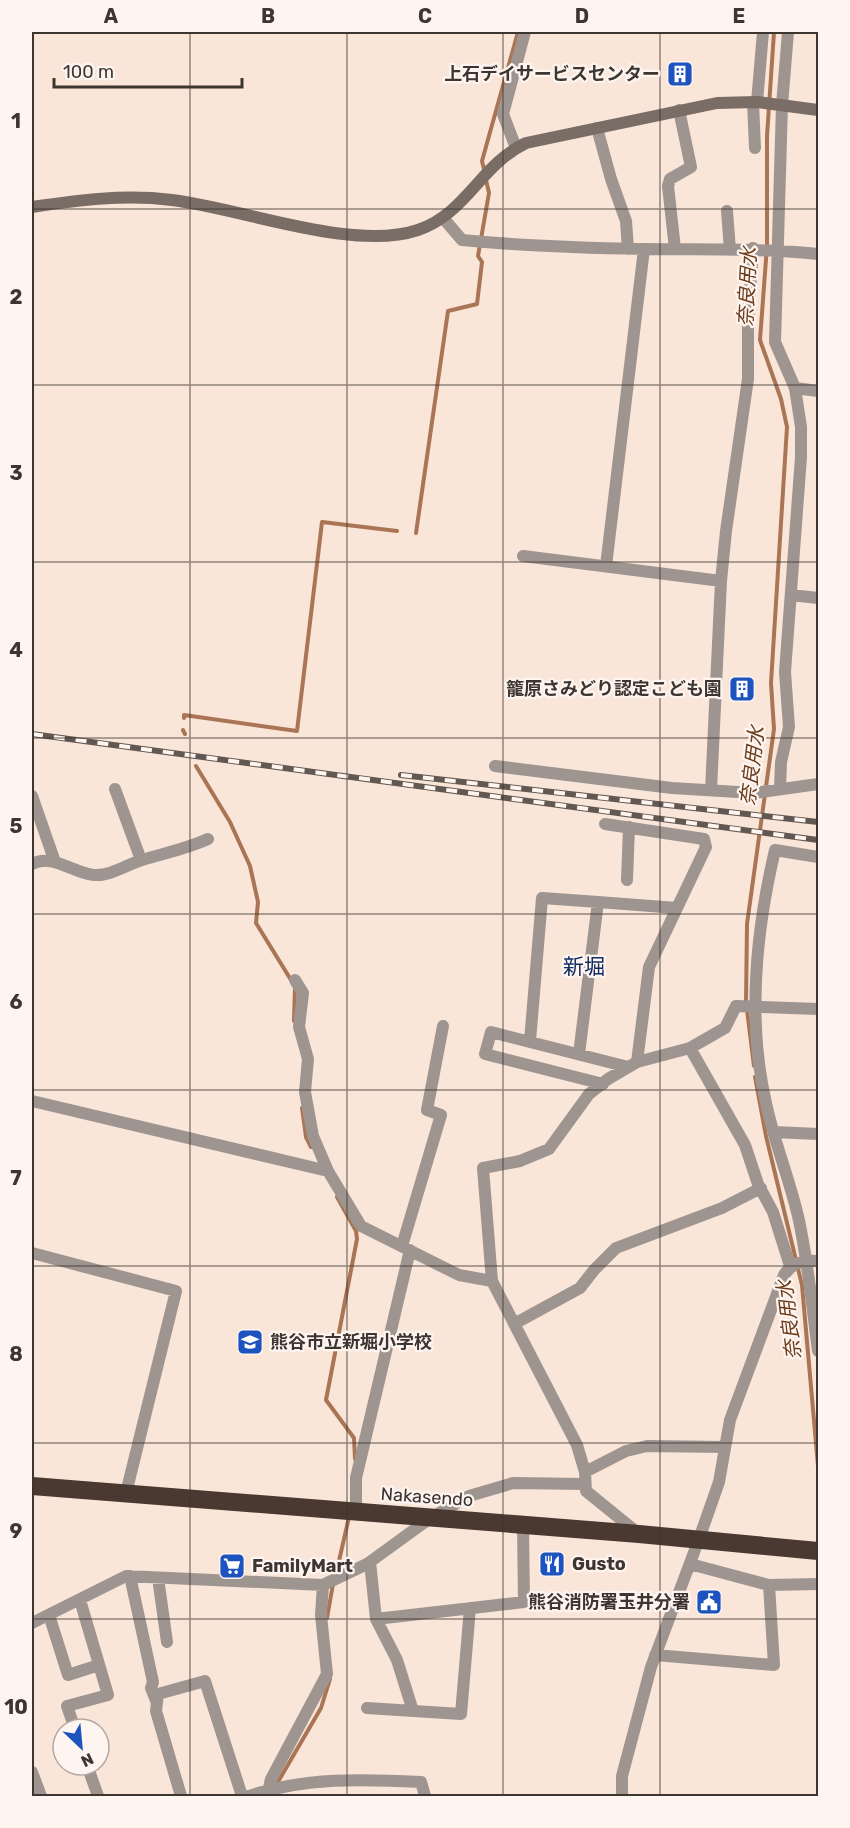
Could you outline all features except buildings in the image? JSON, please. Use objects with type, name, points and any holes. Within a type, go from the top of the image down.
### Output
[{"type":"highway","name":"Nakasendo","points":[[32,1486],[639,1534],[814,1551]]},
{"type":"street","points":[[516,148],[503,114],[525,32]]},
{"type":"street","points":[[755,148],[755,102],[763,32]]},
{"type":"street","points":[[777,789],[789,727],[785,672],[801,457],[801,427],[795,388],[775,342],[782,105],[788,32]]},
{"type":"street","points":[[32,207],[128,196],[173,200],[265,220],[376,236],[396,235],[444,219],[463,201],[499,159],[516,148],[597,128],[717,103],[755,102],[819,110]]},
{"type":"street","points":[[675,249],[668,186],[670,179],[691,167],[680,110]]},
{"type":"street","points":[[597,128],[611,179],[627,221],[628,249]]},
{"type":"street","points":[[727,211],[730,250]]},
{"type":"street","points":[[444,219],[462,240],[628,249],[730,250],[753,248],[819,254]]},
{"type":"street","points":[[711,790],[721,581],[748,379],[748,322],[753,248]]},
{"type":"street","points":[[606,566],[644,249]]},
{"type":"street","points":[[795,388],[819,391]]},
{"type":"street","points":[[523,556],[721,581]]},
{"type":"street","points":[[791,595],[819,598]]},
{"type":"street","points":[[495,766],[754,793],[819,784]]},
{"type":"street","points":[[115,789],[141,860]]},
{"type":"street","points":[[32,796],[55,862]]},
{"type":"street","points":[[605,824],[704,839],[706,847],[649,967],[632,1065]]},
{"type":"street","points":[[627,880],[629,827]]},
{"type":"street","points":[[32,864],[37,861],[55,862],[93,875],[108,873],[141,860],[183,850],[208,839]]},
{"type":"street","points":[[819,857],[775,850],[765,894],[748,1005],[762,1083],[798,1217],[819,1351]]},
{"type":"street","points":[[530,1041],[543,898],[677,908]]},
{"type":"street","points":[[579,1054],[598,902]]},
{"type":"street","points":[[295,980],[303,993],[299,1027],[308,1059],[305,1092],[313,1136],[328,1171],[361,1226],[459,1275],[492,1281]]},
{"type":"street","points":[[639,1534],[586,1491],[577,1444],[492,1281],[483,1168],[520,1161],[549,1149],[578,1107],[603,1084],[632,1065],[690,1048],[725,1028],[734,1007],[748,1005],[819,1009]]},
{"type":"street","points":[[356,1513],[356,1478],[406,1248],[441,1115],[427,1110],[443,1026]]},
{"type":"street","points":[[603,1084],[485,1054],[491,1032],[632,1065]]},
{"type":"street","points":[[690,1048],[745,1145],[760,1188],[773,1212],[790,1266]]},
{"type":"street","points":[[32,1101],[328,1171]]},
{"type":"street","points":[[774,1132],[819,1134]]},
{"type":"street","points":[[514,1324],[580,1288],[594,1269],[616,1248],[722,1208],[760,1188]]},
{"type":"street","points":[[32,1257],[176,1291],[126,1493]]},
{"type":"street","points":[[622,1797],[622,1776],[655,1655],[718,1482],[730,1420],[784,1275],[790,1266],[805,1260],[819,1261]]},
{"type":"street","points":[[32,1623],[130,1576],[323,1585],[370,1562],[429,1518],[469,1496],[505,1485],[585,1478],[626,1451],[647,1446],[725,1447]]},
{"type":"street","points":[[376,1619],[524,1602],[523,1525]]},
{"type":"street","points":[[370,1562],[376,1619],[397,1660],[413,1711]]},
{"type":"street","points":[[690,1564],[769,1585],[815,1584]]},
{"type":"street","points":[[130,1576],[153,1682],[151,1688],[157,1703]]},
{"type":"street","points":[[158,1578],[167,1642]]},
{"type":"street","points":[[267,1793],[327,1674],[321,1615],[323,1585]]},
{"type":"street","points":[[655,1655],[774,1665],[769,1585]]},
{"type":"street","points":[[71,1717],[67,1706],[108,1695],[80,1600]]},
{"type":"street","points":[[368,1708],[461,1714],[470,1608]]},
{"type":"street","points":[[49,1615],[68,1676],[99,1665]]},
{"type":"street","points":[[181,1797],[156,1711],[158,1694],[205,1681],[242,1797]]},
{"type":"street","points":[[32,1772],[41,1797]]},
{"type":"street","points":[[91,1777],[98,1797]]},
{"type":"street","points":[[249,1797],[352,1778],[421,1782],[425,1797]]},
{"type":"waterway","points":[[485,173],[482,161],[518,32]]},
{"type":"waterway","name":"奈良用水","points":[[754,1066],[746,1002],[747,924],[774,729],[771,683],[787,427],[781,399],[760,340],[767,246],[767,136],[774,32]]},
{"type":"waterway","points":[[416,533],[448,311],[477,304],[482,262],[478,256],[489,193],[486,180]]},
{"type":"waterway","points":[[184,718],[184,715],[297,731],[322,522],[397,531]]},
{"type":"waterway","points":[[183,730],[185,734]]},
{"type":"waterway","points":[[196,766],[230,822],[250,866],[258,902],[256,923],[291,980]]},
{"type":"waterway","points":[[294,1021],[295,987]]},
{"type":"waterway","name":"奈良用水","points":[[755,1077],[766,1136],[802,1285],[818,1466]]},
{"type":"waterway","points":[[302,1108],[306,1137],[311,1147]]},
{"type":"waterway","points":[[337,1197],[356,1231],[357,1239],[326,1400],[354,1438],[355,1459]]},
{"type":"waterway","name":"奈良用水","points":[[818,1499],[818,1546]]},
{"type":"waterway","points":[[336,1574],[349,1517]]},
{"type":"waterway","points":[[327,1618],[333,1584]]},
{"type":"waterway","points":[[275,1787],[321,1708],[330,1679]]},
{"type":"railway","points":[[32,734],[818,840]]},
{"type":"railway","points":[[401,775],[818,822]]},
{"type":"place","name":"上石デイサービスセンター","points":[[680,74]]},
{"type":"place","name":"籠原さみどり認定こども園","points":[[742,689]]},
{"type":"place","name":"熊谷市立新堀小学校","points":[[250,1342]]},
{"type":"place","name":"Gusto","points":[[552,1564]]},
{"type":"place","name":"FamilyMart","points":[[232,1566]]},
{"type":"place","name":"熊谷消防署玉井分署","points":[[709,1602]]},
{"type":"district","name":"新堀","points":[[584,967]]}]
